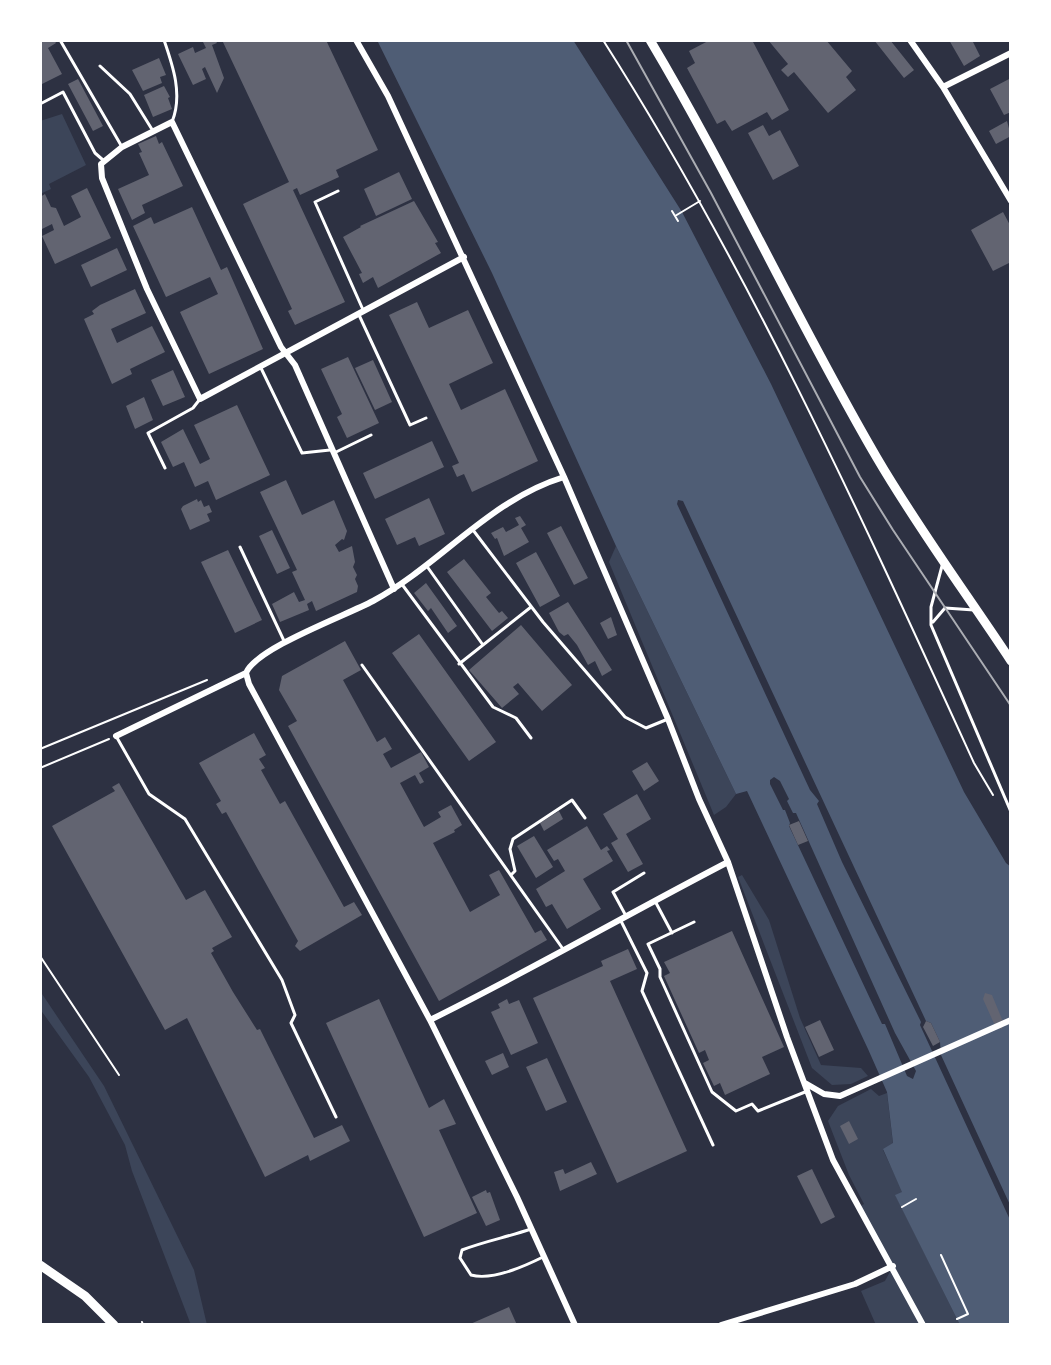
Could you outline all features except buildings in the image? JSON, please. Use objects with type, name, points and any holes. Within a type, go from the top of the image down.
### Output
[{"type":"main road","points":[[650,40],[878,460],[943,563],[1011,661]]},
{"type":"main road","points":[[40,1265],[85,1296],[114,1325]]},
{"type":"street","points":[[356,40],[388,96],[464,257],[564,477],[668,719],[728,862],[833,1160],[923,1325]]},
{"type":"street","points":[[910,40],[943,87],[1011,201]]},
{"type":"street","points":[[943,87],[1011,53]]},
{"type":"street","points":[[394,589],[295,365],[285,353],[172,122],[122,147],[103,160],[99,170],[147,289],[200,399],[260,366],[285,353],[361,313],[464,257]]},
{"type":"street","points":[[116,736],[246,673],[253,660],[394,589],[529,490],[564,477]]},
{"type":"street","points":[[246,673],[249,684],[430,1020],[575,1325]]},
{"type":"street","points":[[430,1020],[565,952],[728,862]]},
{"type":"street","points":[[807,1087],[840,1096],[1011,1020]]},
{"type":"street","points":[[721,1325],[855,1284],[893,1266]]},
{"type":"lane","points":[[60,40],[122,147]]},
{"type":"lane","points":[[164,40],[175,71],[177,109],[172,122]]},
{"type":"lane","points":[[100,66],[130,94],[153,131]]},
{"type":"lane","points":[[40,104],[63,92],[95,153],[103,160]]},
{"type":"lane","points":[[338,191],[315,202],[410,425],[426,418]]},
{"type":"lane","points":[[260,366],[302,453],[333,451],[371,435]]},
{"type":"lane","points":[[165,468],[148,433],[193,408],[200,399]]},
{"type":"lane","points":[[472,529],[531,607],[625,717],[646,728],[668,719]]},
{"type":"lane","points":[[240,547],[285,643]]},
{"type":"lane","points":[[943,563],[931,607],[931,625],[1011,812]]},
{"type":"lane","points":[[426,565],[483,645]]},
{"type":"lane","points":[[401,583],[493,707],[516,718],[531,738]]},
{"type":"lane","points":[[459,664],[531,607]]},
{"type":"lane","points":[[931,625],[945,608],[977,610]]},
{"type":"lane","points":[[362,665],[565,952]]},
{"type":"lane","points":[[116,736],[149,794],[185,819],[282,980],[295,1015],[291,1023],[336,1117]]},
{"type":"lane","points":[[511,875],[515,871],[510,849],[513,839],[572,800],[585,818]]},
{"type":"lane","points":[[644,873],[613,892],[647,973],[642,991],[713,1145]]},
{"type":"lane","points":[[655,901],[672,933]]},
{"type":"lane","points":[[694,922],[648,944],[712,1092],[736,1111],[752,1104],[758,1111],[807,1087]]},
{"type":"lane","points":[[531,1229],[462,1250],[460,1258],[471,1275],[481,1278],[527,1265],[543,1257]]},
{"type":"path","points":[[603,40],[700,201],[750,292],[814,418],[974,763],[1000,805]]},
{"type":"path","points":[[675,216],[700,201]]},
{"type":"path","points":[[672,211],[678,221]]},
{"type":"path","points":[[40,749],[206,680],[218,686]]},
{"type":"path","points":[[40,768],[116,736]]},
{"type":"path","points":[[40,956],[119,1075]]},
{"type":"path","points":[[902,1207],[916,1199]]},
{"type":"path","points":[[941,1255],[968,1314],[957,1319]]},
{"type":"shaded area","points":[[377,40],[573,40],[682,212],[771,384],[964,792],[1011,867],[1011,1207],[941,1055],[940,1042],[931,1023],[926,1021],[683,501],[678,500],[677,504],[810,790],[819,801],[817,804],[842,862],[921,1022],[1011,1222],[1011,1325],[960,1325],[895,1195],[902,1192],[883,1149],[893,1143],[887,1092],[747,791],[736,794],[616,546],[492,273]],"holes":[[[774,777],[780,781],[895,1033],[916,1071],[913,1079],[907,1076],[789,826],[785,810],[770,784]]]},
{"type":"shaded area","points":[[62,114],[86,165],[49,184],[51,189],[40,194],[40,121]]},
{"type":"shaded area","points":[[616,546],[736,794],[726,807],[714,815],[609,562]]},
{"type":"shaded area","points":[[742,875],[769,920],[800,1018],[821,1065],[861,1068],[868,1076],[851,1084],[832,1085],[812,1068],[738,877]]},
{"type":"shaded area","points":[[40,991],[104,1086],[194,1270],[207,1325],[191,1325],[125,1145],[89,1077],[40,1009]]},
{"type":"shaded area","points":[[871,1089],[879,1096],[887,1093],[893,1144],[883,1150],[903,1192],[896,1196],[960,1325],[876,1325],[861,1291],[885,1281],[893,1266],[857,1208],[864,1204],[828,1121],[838,1106]]},
{"type":"tram line","points":[[626,40],[711,193],[860,477],[1011,706]]}]
